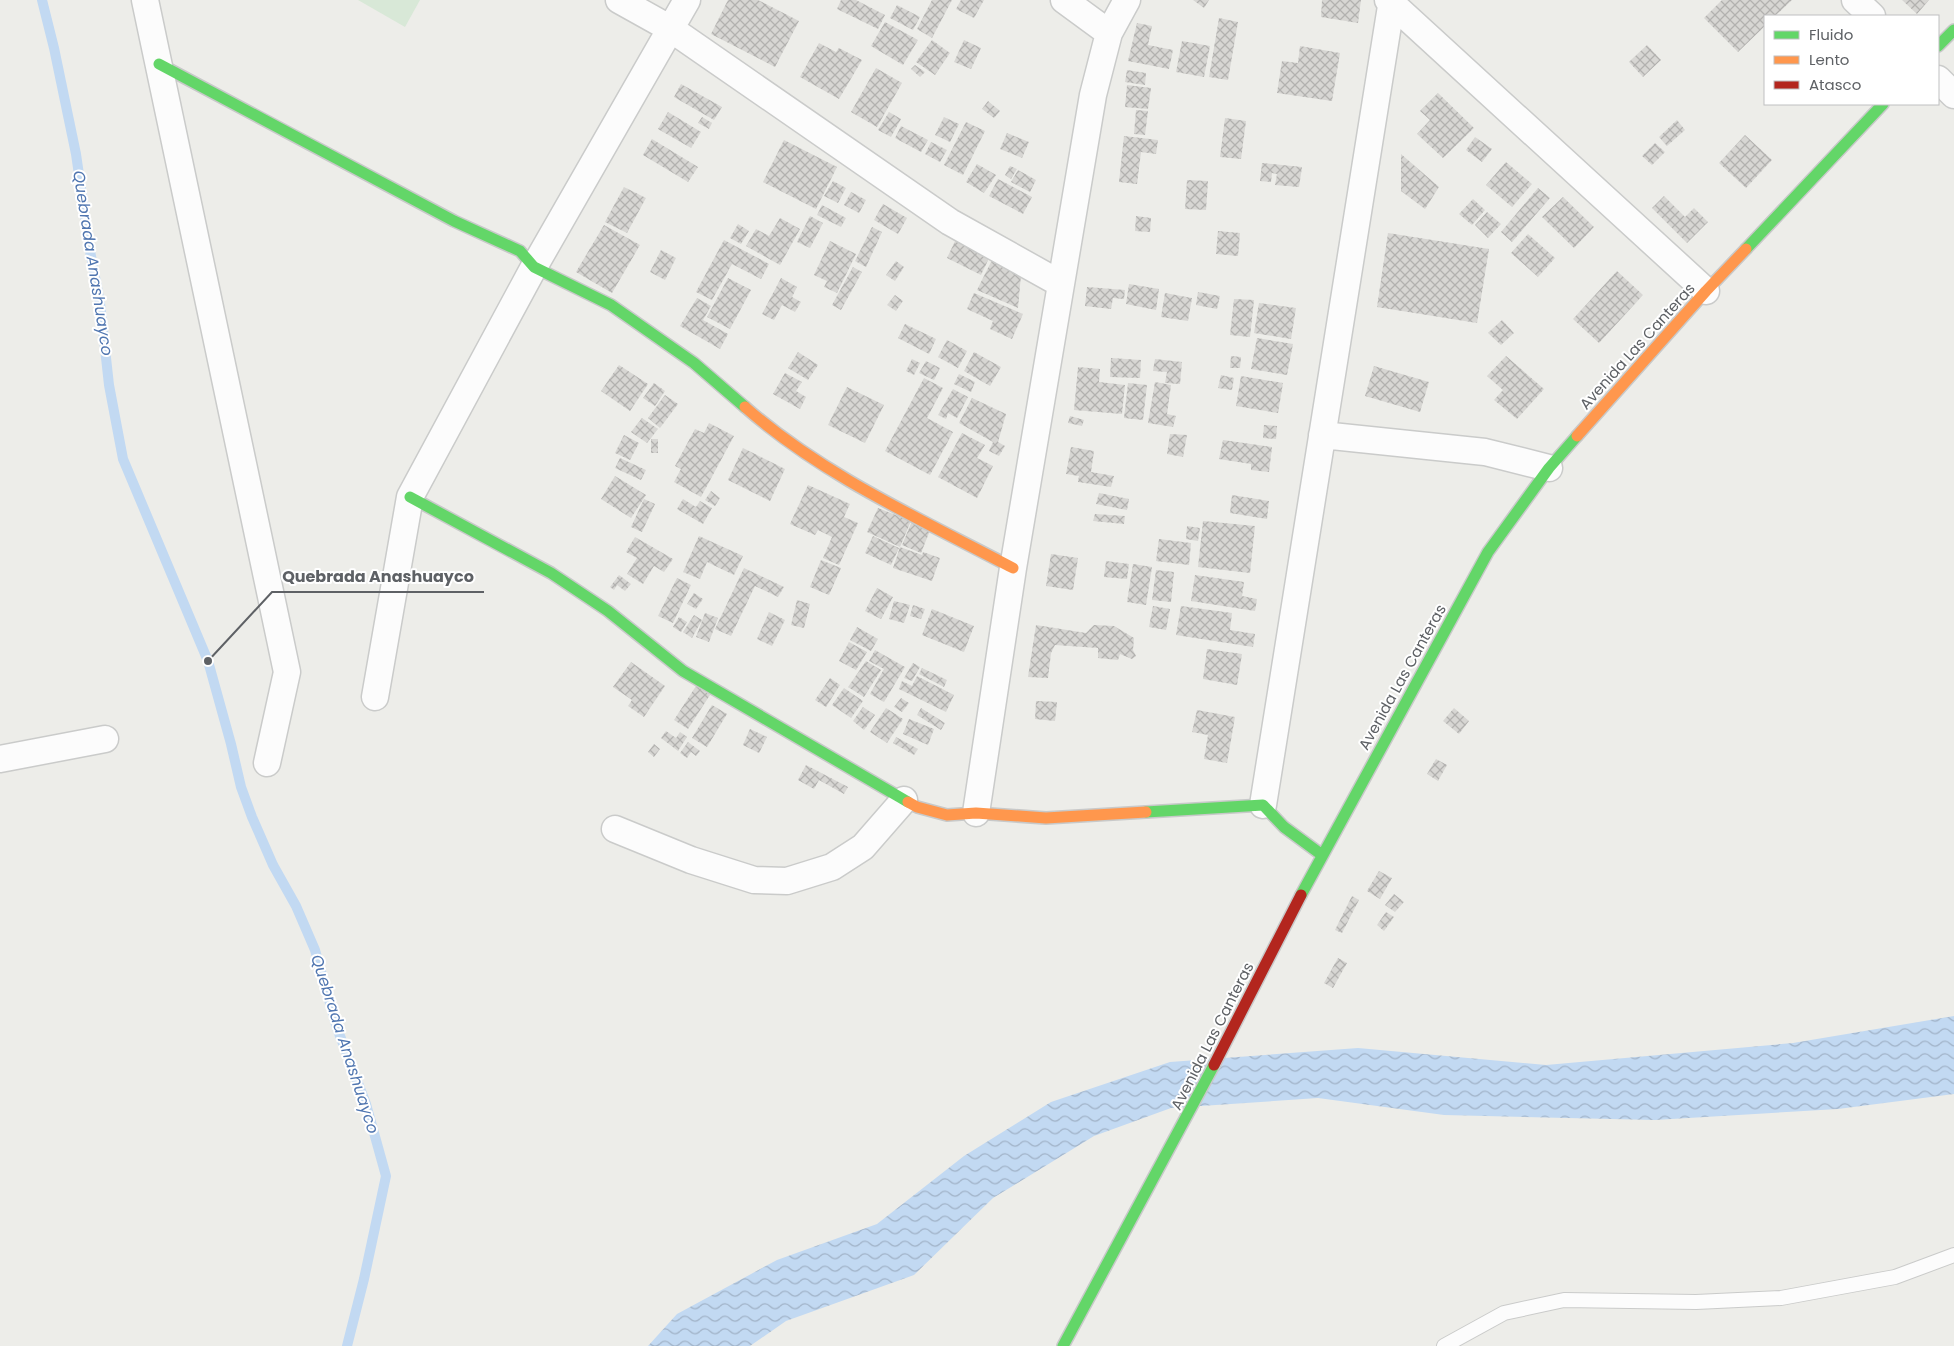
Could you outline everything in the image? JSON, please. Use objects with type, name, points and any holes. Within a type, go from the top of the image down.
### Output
[{"type":"street","points":[[145,0],[160,64],[286,672],[267,763]]},
{"type":"street","points":[[620,0],[671,29],[950,222],[1061,284]]},
{"type":"street","points":[[376,697],[410,497],[534,268],[687,0]]},
{"type":"street","points":[[1064,0],[1109,33]]},
{"type":"street","points":[[976,813],[1013,568],[1093,95],[1109,33],[1127,0]]},
{"type":"street","points":[[1854,0],[1871,15]]},
{"type":"street","points":[[1391,1],[1706,291]]},
{"type":"street","points":[[1263,805],[1391,1]]},
{"type":"street","points":[[1939,45],[1954,30]]},
{"type":"street","points":[[160,64],[454,221],[520,251],[534,268],[611,305],[694,363],[771,430],[854,483],[1013,568]]},
{"type":"street","points":[[1939,80],[1954,95]]},
{"type":"street","name":"Avenida Las Canteras","points":[[1063,1346],[1208,1078],[1322,855],[1488,552],[1549,468],[1706,291],[1882,105]]},
{"type":"street","points":[[1322,435],[1485,452],[1549,468]]},
{"type":"street","points":[[410,497],[551,573],[608,611],[683,671],[917,807],[947,815],[976,813],[1046,818],[1263,805],[1284,827],[1322,855]]},
{"type":"street","points":[[0,759],[106,739]]},
{"type":"street","points":[[615,829],[690,860],[754,880],[787,880],[832,867],[863,847],[904,800]]},
{"type":"lane","points":[[1444,1346],[1504,1313],[1564,1300],[1696,1302],[1781,1298],[1894,1277],[1954,1256]]},
{"type":"green space","points":[[358,0],[420,0],[405,27]]},
{"type":"water","points":[[1954,1016],[1954,1094],[1838,1109],[1655,1120],[1444,1115],[1318,1098],[1171,1108],[1094,1136],[993,1198],[914,1275],[786,1321],[750,1346],[648,1346],[677,1314],[777,1260],[877,1224],[964,1156],[1051,1102],[1170,1062],[1358,1048],[1546,1065],[1793,1043]]},
{"type":"building","points":[[728,0],[758,0],[799,21],[775,67],[711,34]]},
{"type":"building","points":[[841,0],[856,0],[885,15],[878,29],[837,9]]},
{"type":"building","points":[[932,0],[952,0],[932,38],[917,29]]},
{"type":"building","points":[[961,0],[984,0],[974,18],[956,9]]},
{"type":"building","points":[[1193,0],[1209,0],[1204,8]]},
{"type":"building","points":[[1322,0],[1361,0],[1358,23],[1321,17]]},
{"type":"building","points":[[1722,0],[1792,0],[1776,15],[1764,15],[1764,27],[1738,52],[1704,18]]},
{"type":"building","points":[[1902,0],[1929,0],[1917,14]]},
{"type":"building","points":[[897,5],[920,17],[913,30],[890,18]]},
{"type":"building","points":[[1219,18],[1238,22],[1228,80],[1209,77]]},
{"type":"building","points":[[885,22],[918,40],[903,65],[871,46]]},
{"type":"building","points":[[1137,23],[1152,26],[1148,45],[1173,50],[1169,69],[1128,61]]},
{"type":"building","points":[[932,40],[950,53],[935,75],[916,62]]},
{"type":"building","points":[[964,40],[981,48],[971,69],[954,62]]},
{"type":"building","points":[[1182,41],[1210,46],[1204,77],[1176,72]]},
{"type":"building","points":[[819,43],[836,52],[839,48],[862,60],[839,99],[800,77]]},
{"type":"building","points":[[1647,45],[1661,60],[1643,77],[1629,62]]},
{"type":"building","points":[[1300,46],[1340,53],[1332,101],[1277,93],[1282,61],[1298,63]]},
{"type":"building","points":[[915,65],[925,72],[920,77],[911,69]]},
{"type":"building","points":[[876,68],[902,83],[877,127],[851,112]]},
{"type":"building","points":[[1127,70],[1146,73],[1145,85],[1125,82]]},
{"type":"building","points":[[681,84],[722,107],[714,120],[674,97]]},
{"type":"building","points":[[1127,85],[1151,88],[1148,109],[1125,107]]},
{"type":"building","points":[[1438,93],[1474,128],[1443,158],[1417,134],[1430,120],[1420,111]]},
{"type":"building","points":[[988,101],[1000,111],[994,118],[982,109]]},
{"type":"building","points":[[1136,110],[1148,111],[1145,135],[1134,134]]},
{"type":"building","points":[[668,112],[701,132],[691,148],[658,129]]},
{"type":"building","points":[[889,112],[901,119],[891,137],[878,130]]},
{"type":"building","points":[[702,117],[712,123],[709,129],[698,123]]},
{"type":"building","points":[[944,117],[959,124],[950,142],[935,135]]},
{"type":"building","points":[[1225,118],[1246,121],[1241,159],[1220,157]]},
{"type":"building","points":[[1677,120],[1685,130],[1667,146],[1659,137]]},
{"type":"building","points":[[966,122],[985,131],[963,175],[944,165]]},
{"type":"building","points":[[901,126],[928,140],[921,152],[895,138]]},
{"type":"building","points":[[1007,133],[1029,142],[1022,158],[1000,149]]},
{"type":"building","points":[[1745,135],[1772,160],[1746,188],[1719,163]]},
{"type":"building","points":[[1124,136],[1158,140],[1156,154],[1141,152],[1137,184],[1119,182]]},
{"type":"building","points":[[1475,137],[1492,149],[1482,162],[1466,150]]},
{"type":"building","points":[[652,139],[698,167],[688,182],[643,155]]},
{"type":"building","points":[[784,140],[837,167],[816,209],[763,182]]},
{"type":"building","points":[[931,142],[947,150],[940,162],[925,154]]},
{"type":"building","points":[[1655,143],[1665,152],[1652,165],[1642,156]]},
{"type":"building","points":[[1401,154],[1439,187],[1425,209],[1401,191]]},
{"type":"building","points":[[1506,162],[1532,184],[1512,207],[1486,185]]},
{"type":"building","points":[[1262,163],[1302,167],[1299,187],[1275,185],[1277,174],[1272,173],[1271,182],[1260,181]]},
{"type":"building","points":[[977,164],[996,175],[984,193],[966,182]]},
{"type":"building","points":[[1010,166],[1017,169],[1011,179],[1005,175]]},
{"type":"building","points":[[1018,170],[1036,180],[1030,192],[1011,182]]},
{"type":"building","points":[[998,179],[1032,197],[1023,214],[989,196]]},
{"type":"building","points":[[1187,180],[1208,181],[1206,210],[1185,209]]},
{"type":"building","points":[[833,181],[846,188],[838,203],[824,196]]},
{"type":"building","points":[[624,187],[646,198],[627,233],[605,222]]},
{"type":"building","points":[[1538,188],[1550,198],[1512,242],[1501,232]]},
{"type":"building","points":[[851,192],[866,200],[859,213],[844,205]]},
{"type":"building","points":[[1664,196],[1685,217],[1694,208],[1708,222],[1687,243],[1652,208]]},
{"type":"building","points":[[1563,197],[1594,227],[1574,248],[1542,217]]},
{"type":"building","points":[[1473,199],[1485,210],[1472,225],[1459,214]]},
{"type":"building","points":[[883,204],[907,218],[898,234],[874,220]]},
{"type":"building","points":[[822,205],[846,218],[841,227],[817,215]]},
{"type":"building","points":[[1487,212],[1501,224],[1488,238],[1475,225]]},
{"type":"building","points":[[810,216],[823,223],[810,248],[797,242]]},
{"type":"building","points":[[1136,216],[1151,218],[1150,232],[1135,231]]},
{"type":"building","points":[[780,218],[800,229],[780,265],[746,246],[756,229],[769,236]]},
{"type":"building","points":[[738,224],[749,231],[741,244],[730,238]]},
{"type":"building","points":[[604,225],[640,245],[612,293],[576,272]]},
{"type":"building","points":[[872,227],[882,232],[866,267],[855,261]]},
{"type":"building","points":[[1218,231],[1240,233],[1238,256],[1216,254]]},
{"type":"building","points":[[1388,233],[1489,249],[1477,323],[1377,307]]},
{"type":"building","points":[[1528,234],[1555,258],[1538,277],[1511,253]]},
{"type":"building","points":[[958,235],[992,252],[981,275],[947,258]]},
{"type":"building","points":[[724,240],[769,264],[761,279],[732,264],[712,300],[696,292]]},
{"type":"building","points":[[830,241],[856,254],[837,293],[824,287],[827,281],[814,275]]},
{"type":"building","points":[[661,250],[676,258],[665,280],[650,272]]},
{"type":"building","points":[[992,260],[1021,275],[1018,308],[977,290]]},
{"type":"building","points":[[896,261],[904,267],[895,281],[886,275]]},
{"type":"building","points":[[853,267],[862,272],[841,310],[832,305]]},
{"type":"building","points":[[1617,271],[1643,295],[1599,343],[1573,319]]},
{"type":"building","points":[[728,278],[751,290],[730,329],[707,317]]},
{"type":"building","points":[[781,278],[797,287],[792,297],[801,302],[795,312],[782,305],[774,320],[762,314]]},
{"type":"building","points":[[1129,284],[1159,289],[1156,310],[1126,304]]},
{"type":"building","points":[[1087,287],[1125,290],[1124,299],[1113,298],[1111,309],[1085,306]]},
{"type":"building","points":[[1198,292],[1220,296],[1217,309],[1196,305]]},
{"type":"building","points":[[974,293],[1023,314],[1012,339],[990,329],[993,321],[967,309]]},
{"type":"building","points":[[1165,293],[1192,298],[1188,321],[1161,317]]},
{"type":"building","points":[[895,295],[903,301],[896,311],[887,305]]},
{"type":"building","points":[[697,298],[711,306],[703,320],[728,334],[720,349],[680,326]]},
{"type":"building","points":[[1234,299],[1254,300],[1250,337],[1230,335]]},
{"type":"building","points":[[1259,303],[1296,308],[1291,339],[1254,333]]},
{"type":"building","points":[[1502,320],[1514,333],[1501,345],[1488,333]]},
{"type":"building","points":[[905,324],[936,339],[929,354],[898,338]]},
{"type":"building","points":[[1257,338],[1293,344],[1287,375],[1251,369]]},
{"type":"building","points":[[947,340],[967,351],[958,368],[938,357]]},
{"type":"building","points":[[798,352],[818,365],[808,380],[788,368]]},
{"type":"building","points":[[974,352],[1001,367],[990,386],[964,371]]},
{"type":"building","points":[[1231,356],[1241,357],[1240,368],[1230,368]]},
{"type":"building","points":[[1506,356],[1544,389],[1517,419],[1494,400],[1503,390],[1487,376]]},
{"type":"building","points":[[1111,358],[1141,360],[1140,378],[1110,377]]},
{"type":"building","points":[[912,359],[920,363],[914,375],[906,371]]},
{"type":"building","points":[[1155,359],[1182,362],[1180,384],[1165,383],[1167,372],[1153,371]]},
{"type":"building","points":[[926,361],[940,368],[934,380],[919,373]]},
{"type":"building","points":[[619,365],[648,384],[630,411],[601,391]]},
{"type":"building","points":[[1374,366],[1429,382],[1420,412],[1365,396]]},
{"type":"building","points":[[1078,367],[1100,369],[1099,382],[1125,385],[1122,414],[1074,410]]},
{"type":"building","points":[[785,373],[802,382],[796,391],[806,397],[800,409],[773,394]]},
{"type":"building","points":[[959,374],[975,382],[971,392],[954,384]]},
{"type":"building","points":[[1221,375],[1234,378],[1232,390],[1218,388]]},
{"type":"building","points":[[1241,376],[1283,383],[1278,413],[1236,406]]},
{"type":"building","points":[[924,378],[943,388],[927,418],[953,432],[930,475],[885,451]]},
{"type":"building","points":[[1155,382],[1171,385],[1167,414],[1176,416],[1173,427],[1148,423]]},
{"type":"building","points":[[654,383],[665,391],[655,406],[643,398]]},
{"type":"building","points":[[1128,383],[1147,385],[1143,420],[1124,418]]},
{"type":"building","points":[[847,387],[884,405],[865,443],[828,425]]},
{"type":"building","points":[[953,389],[968,397],[957,418],[948,413],[946,419],[938,415]]},
{"type":"building","points":[[665,395],[678,404],[660,428],[648,418]]},
{"type":"building","points":[[972,398],[1006,414],[998,442],[1005,446],[999,456],[989,451],[993,442],[959,423]]},
{"type":"building","points":[[1070,416],[1084,420],[1082,426],[1068,423]]},
{"type":"building","points":[[642,418],[658,429],[647,443],[631,432]]},
{"type":"building","points":[[709,423],[734,436],[701,497],[674,482],[681,469],[675,466],[695,429],[704,433]]},
{"type":"building","points":[[1264,425],[1277,426],[1276,439],[1263,438]]},
{"type":"building","points":[[962,433],[985,445],[977,458],[993,466],[977,498],[938,477]]},
{"type":"building","points":[[1170,434],[1187,435],[1183,457],[1167,454]]},
{"type":"building","points":[[624,435],[639,443],[630,460],[615,453]]},
{"type":"building","points":[[651,439],[658,439],[658,453],[651,453]]},
{"type":"building","points":[[1223,440],[1272,447],[1269,472],[1251,470],[1251,464],[1219,459]]},
{"type":"building","points":[[1071,447],[1094,451],[1091,472],[1114,476],[1111,487],[1078,482],[1079,476],[1066,474]]},
{"type":"building","points":[[743,448],[785,469],[770,501],[728,480]]},
{"type":"building","points":[[620,458],[646,470],[641,480],[615,468]]},
{"type":"building","points":[[615,476],[646,495],[631,518],[601,499]]},
{"type":"building","points":[[808,485],[850,504],[844,517],[858,523],[839,565],[823,558],[832,537],[818,530],[815,535],[790,524]]},
{"type":"building","points":[[711,491],[720,498],[715,506],[705,500]]},
{"type":"building","points":[[1099,493],[1129,499],[1127,510],[1096,504]]},
{"type":"building","points":[[1232,495],[1269,501],[1267,519],[1230,513]]},
{"type":"building","points":[[644,499],[655,504],[642,532],[631,527]]},
{"type":"building","points":[[683,499],[696,507],[700,501],[712,508],[703,524],[677,509]]},
{"type":"building","points":[[878,508],[911,521],[900,547],[867,532]]},
{"type":"building","points":[[1095,514],[1125,516],[1124,524],[1093,521]]},
{"type":"building","points":[[912,521],[931,528],[921,553],[902,545]]},
{"type":"building","points":[[1203,521],[1255,526],[1250,573],[1198,567]]},
{"type":"building","points":[[1187,526],[1200,528],[1198,541],[1186,539]]},
{"type":"building","points":[[699,536],[743,556],[734,575],[707,562],[700,579],[683,572]]},
{"type":"building","points":[[873,536],[899,548],[891,565],[865,553]]},
{"type":"building","points":[[635,537],[673,559],[664,572],[654,566],[643,584],[627,574],[637,558],[626,552]]},
{"type":"building","points":[[1159,539],[1191,543],[1189,565],[1156,561]]},
{"type":"building","points":[[900,547],[922,555],[923,552],[940,558],[932,581],[893,568]]},
{"type":"building","points":[[1051,554],[1078,558],[1073,590],[1046,586]]},
{"type":"building","points":[[821,560],[841,568],[829,595],[810,587]]},
{"type":"building","points":[[1106,561],[1129,564],[1127,579],[1104,577]]},
{"type":"building","points":[[1133,564],[1152,567],[1146,605],[1127,602]]},
{"type":"building","points":[[744,568],[784,587],[778,597],[755,586],[731,636],[715,629]]},
{"type":"building","points":[[1156,570],[1174,572],[1171,602],[1152,600]]},
{"type":"building","points":[[619,575],[631,584],[625,591],[617,585],[614,590],[610,587]]},
{"type":"building","points":[[1195,575],[1244,582],[1242,596],[1257,599],[1255,611],[1191,601]]},
{"type":"building","points":[[677,578],[691,585],[673,623],[658,616]]},
{"type":"building","points":[[877,588],[893,597],[881,619],[865,611]]},
{"type":"building","points":[[694,593],[703,599],[696,609],[687,604]]},
{"type":"building","points":[[797,600],[810,604],[804,628],[791,625]]},
{"type":"building","points":[[894,601],[910,605],[904,623],[889,619]]},
{"type":"building","points":[[913,605],[925,609],[921,619],[910,616]]},
{"type":"building","points":[[1153,606],[1170,609],[1166,630],[1149,627]]},
{"type":"building","points":[[1181,606],[1232,613],[1230,630],[1255,634],[1253,647],[1176,635]]},
{"type":"building","points":[[932,609],[974,626],[964,652],[922,635]]},
{"type":"building","points":[[769,612],[785,620],[772,646],[757,639]]},
{"type":"building","points":[[705,613],[718,618],[709,642],[696,637]]},
{"type":"building","points":[[694,615],[702,620],[692,638],[683,632]]},
{"type":"building","points":[[679,617],[687,622],[681,632],[673,627]]},
{"type":"building","points":[[1036,625],[1086,633],[1094,625],[1114,626],[1134,638],[1133,650],[1136,656],[1132,659],[1120,654],[1118,660],[1098,658],[1098,648],[1055,645],[1051,653],[1048,678],[1028,677]]},
{"type":"building","points":[[857,627],[878,639],[871,651],[850,640]]},
{"type":"building","points":[[849,642],[867,652],[856,670],[839,661]]},
{"type":"building","points":[[1207,649],[1242,654],[1237,685],[1203,679]]},
{"type":"building","points":[[875,650],[905,667],[884,702],[870,694],[884,669],[869,661]]},
{"type":"building","points":[[866,661],[881,670],[864,697],[848,687]]},
{"type":"building","points":[[631,662],[665,686],[644,717],[628,706],[632,700],[613,687]]},
{"type":"building","points":[[913,663],[920,667],[912,681],[904,678]]},
{"type":"building","points":[[922,668],[947,680],[944,687],[919,674]]},
{"type":"building","points":[[917,676],[954,695],[946,712],[899,689],[902,681],[912,686]]},
{"type":"building","points":[[830,678],[840,685],[826,707],[815,700]]},
{"type":"building","points":[[696,686],[710,695],[688,729],[674,720]]},
{"type":"building","points":[[844,688],[863,701],[851,718],[832,705]]},
{"type":"building","points":[[901,698],[909,703],[902,712],[894,707]]},
{"type":"building","points":[[1036,701],[1057,702],[1055,721],[1035,719]]},
{"type":"building","points":[[712,705],[727,714],[707,747],[692,738]]},
{"type":"building","points":[[863,707],[875,715],[864,730],[853,721]]},
{"type":"building","points":[[886,708],[903,719],[887,743],[870,732]]},
{"type":"building","points":[[921,708],[945,723],[941,730],[917,715]]},
{"type":"building","points":[[1454,708],[1469,721],[1459,734],[1443,721]]},
{"type":"building","points":[[1197,710],[1235,717],[1227,763],[1204,759],[1208,735],[1192,732]]},
{"type":"building","points":[[909,719],[934,729],[928,745],[903,734]]},
{"type":"building","points":[[750,729],[767,737],[759,753],[743,745]]},
{"type":"building","points":[[666,731],[676,738],[680,732],[687,737],[678,751],[661,738]]},
{"type":"building","points":[[896,737],[918,749],[914,755],[893,743]]},
{"type":"building","points":[[688,742],[700,751],[696,756],[691,752],[687,758],[680,753]]},
{"type":"building","points":[[654,744],[660,749],[654,757],[648,752]]},
{"type":"building","points":[[1436,759],[1447,765],[1438,781],[1427,774]]},
{"type":"building","points":[[806,765],[848,787],[844,794],[819,780],[814,789],[798,780]]},
{"type":"building","points":[[1379,871],[1392,878],[1380,899],[1367,891]]},
{"type":"building","points":[[1394,894],[1404,902],[1395,912],[1385,905]]},
{"type":"building","points":[[1352,896],[1359,900],[1342,933],[1335,930]]},
{"type":"building","points":[[1386,912],[1394,917],[1384,931],[1377,925]]},
{"type":"building","points":[[1338,958],[1347,963],[1333,988],[1324,983]]},
{"type":"waterway","name":"Quebrada Anashuayco","points":[[42,0],[76,154],[90,251],[100,303],[109,385],[123,459],[208,661],[241,787],[252,817],[273,865],[296,906],[315,950],[337,1028],[366,1104],[386,1176],[364,1279],[347,1346]]},
{"type":"traffic: fast","points":[[1939,45],[1954,30]]},
{"type":"traffic: fast","points":[[159,64],[454,221],[520,251],[534,267],[611,305],[694,363],[745,407]]},
{"type":"traffic: fast","points":[[1746,249],[1882,105]]},
{"type":"traffic: fast","points":[[1301,895],[1488,552],[1549,468],[1577,436]]},
{"type":"traffic: fast","points":[[410,497],[551,573],[608,611],[683,671],[908,802]]},
{"type":"traffic: fast","points":[[1146,812],[1263,805],[1284,827],[1322,855]]},
{"type":"traffic: fast","points":[[1063,1346],[1214,1065]]},
{"type":"traffic: slow","points":[[1577,436],[1706,291],[1746,249]]},
{"type":"traffic: slow","points":[[745,407],[807,454],[840,475],[909,514],[1013,568]]},
{"type":"traffic: slow","points":[[908,802],[917,807],[947,815],[976,813],[1046,818],[1146,812]]},
{"type":"traffic: jam","points":[[1214,1065],[1301,895]]},
{"type":"place","name":"Quebrada Anashuayco","points":[[208,661]]}]
